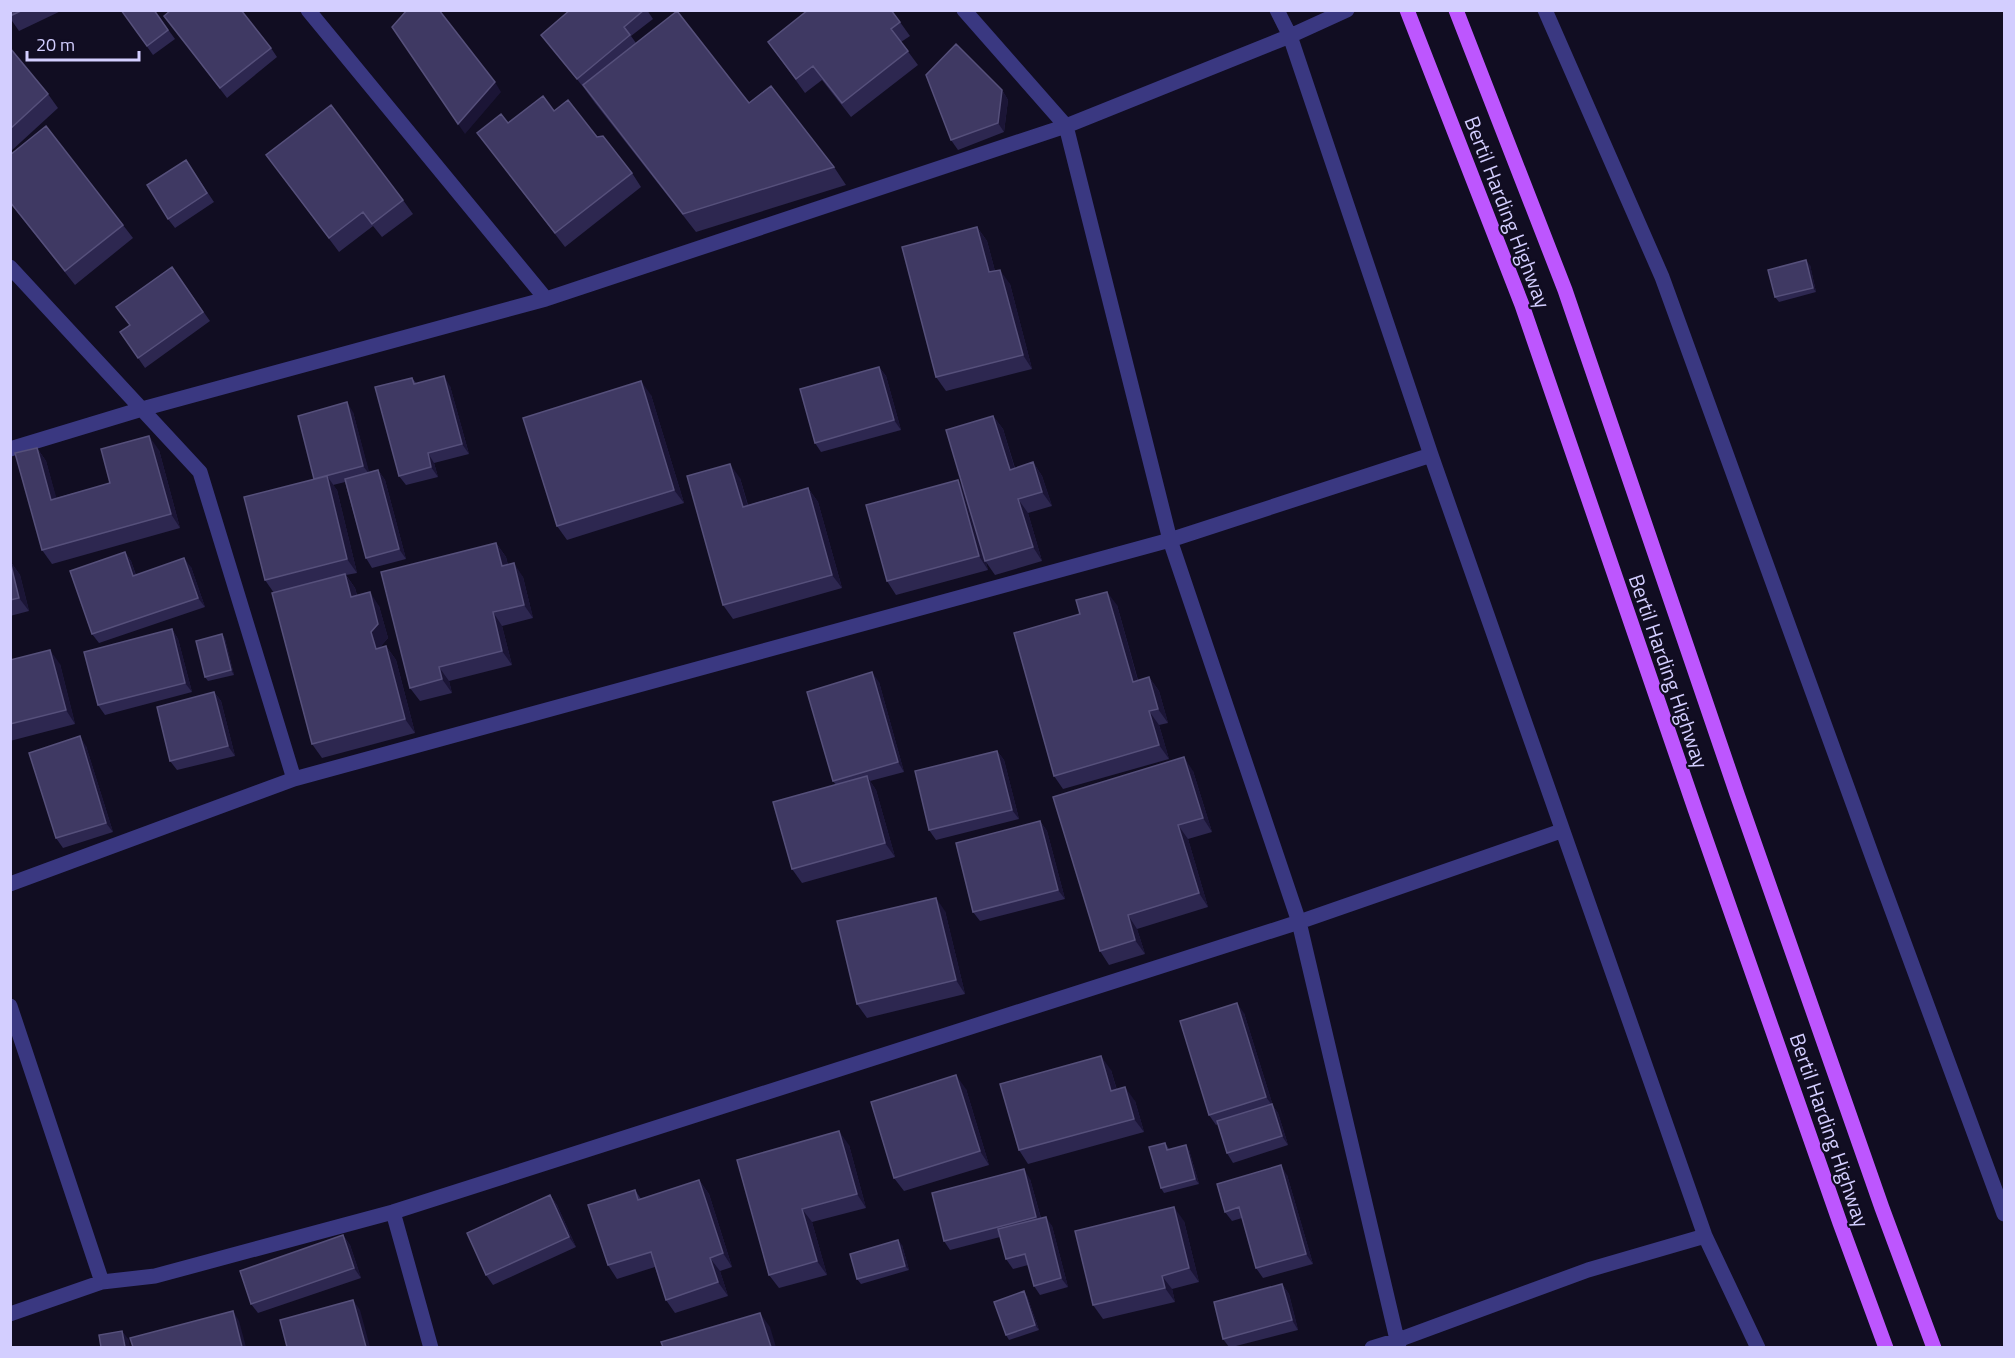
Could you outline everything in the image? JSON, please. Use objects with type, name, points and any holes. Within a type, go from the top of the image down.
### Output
[{"type":"main road","name":"Bertil Harding Highway","points":[[1407,10],[1522,305],[1695,809],[1886,1347]]},
{"type":"main road","name":"Bertil Harding Highway","points":[[1456,10],[1565,290],[1753,839],[1882,1208],[1934,1347]]},
{"type":"street","points":[[308,10],[546,299]]},
{"type":"street","points":[[964,10],[1066,126],[1170,540],[1299,922],[1399,1344]]},
{"type":"street","points":[[1277,10],[1290,36],[1561,831],[1706,1236],[1758,1347]]},
{"type":"street","points":[[10,449],[142,409],[546,299],[1066,126],[1290,36],[1347,10]]},
{"type":"street","points":[[1545,10],[1662,277],[2004,1214]]},
{"type":"street","points":[[10,267],[200,472],[294,779]]},
{"type":"street","points":[[10,884],[294,779],[1170,540],[1431,455]]},
{"type":"street","points":[[10,1314],[102,1282],[154,1276],[393,1212],[1299,922],[1561,831]]},
{"type":"street","points":[[10,1006],[102,1282]]},
{"type":"street","points":[[393,1212],[431,1347]]},
{"type":"street","points":[[1372,1347],[1399,1344],[1587,1270],[1706,1236]]},
{"type":"building","points":[[10,10],[23,10],[10,16]]},
{"type":"building","points":[[121,10],[154,10],[168,30],[147,46]]},
{"type":"building","points":[[171,10],[241,10],[271,48],[220,88],[164,16]]},
{"type":"building","points":[[407,10],[439,10],[495,82],[458,124],[392,27]]},
{"type":"building","points":[[570,10],[644,10],[624,27],[630,35],[577,79],[541,35]]},
{"type":"building","points":[[808,10],[891,10],[900,22],[891,29],[908,51],[842,103],[813,66],[796,79],[768,42]]},
{"type":"building","points":[[677,11],[749,103],[771,86],[834,167],[683,214],[583,85]]},
{"type":"building","points":[[956,44],[1002,90],[998,123],[951,140],[926,75]]},
{"type":"building","points":[[10,48],[48,94],[10,129]]},
{"type":"building","points":[[543,96],[554,111],[568,100],[597,137],[603,136],[632,173],[555,233],[477,133],[501,114],[508,123]]},
{"type":"building","points":[[331,105],[403,200],[372,224],[363,212],[329,238],[266,155]]},
{"type":"building","points":[[46,126],[123,225],[65,271],[10,202],[10,155]]},
{"type":"building","points":[[186,160],[207,193],[168,219],[147,185]]},
{"type":"building","points":[[977,227],[989,272],[1000,270],[1023,355],[936,377],[902,247]]},
{"type":"building","points":[[1806,260],[1813,288],[1775,297],[1768,270]]},
{"type":"building","points":[[172,267],[203,312],[138,358],[120,332],[130,325],[116,307]]},
{"type":"building","points":[[879,367],[894,420],[815,443],[800,389]]},
{"type":"building","points":[[444,376],[462,444],[428,453],[431,467],[399,476],[375,387],[412,378],[414,384]]},
{"type":"building","points":[[641,381],[674,490],[557,526],[523,418]]},
{"type":"building","points":[[347,402],[363,466],[314,479],[298,416]]},
{"type":"building","points":[[993,416],[1010,470],[1033,462],[1042,492],[1018,499],[1033,547],[985,561],[946,430]]},
{"type":"building","points":[[149,436],[171,514],[42,550],[15,453],[37,448],[51,500],[110,483],[101,449]]},
{"type":"building","points":[[730,464],[743,507],[808,488],[832,575],[723,605],[687,476]]},
{"type":"building","points":[[378,470],[399,549],[366,558],[345,479]]},
{"type":"building","points":[[327,476],[347,559],[265,580],[244,497]]},
{"type":"building","points":[[958,480],[979,556],[887,581],[866,505]]},
{"type":"building","points":[[496,543],[502,566],[514,563],[524,605],[493,612],[502,651],[439,667],[442,679],[410,688],[381,572]]},
{"type":"building","points":[[125,552],[133,576],[184,558],[198,598],[92,634],[70,571]]},
{"type":"building","points":[[10,561],[19,598],[10,600]]},
{"type":"building","points":[[345,574],[351,597],[370,592],[378,624],[371,632],[376,649],[386,646],[405,719],[312,744],[272,593]]},
{"type":"building","points":[[1107,592],[1133,682],[1149,677],[1158,709],[1149,711],[1159,745],[1054,776],[1014,633],[1080,614],[1076,600]]},
{"type":"building","points":[[172,629],[185,683],[98,705],[84,652]]},
{"type":"building","points":[[222,634],[231,670],[205,677],[196,641]]},
{"type":"building","points":[[50,650],[66,710],[10,724],[10,660]]},
{"type":"building","points":[[872,672],[898,762],[833,781],[807,692]]},
{"type":"building","points":[[214,692],[228,746],[170,761],[157,707]]},
{"type":"building","points":[[80,736],[106,823],[56,838],[29,753]]},
{"type":"building","points":[[997,751],[1012,810],[929,830],[915,771]]},
{"type":"building","points":[[1184,757],[1203,818],[1178,825],[1199,893],[1128,915],[1135,940],[1100,951],[1053,797]]},
{"type":"building","points":[[867,776],[885,843],[792,869],[773,802]]},
{"type":"building","points":[[1040,821],[1058,890],[973,912],[956,843]]},
{"type":"building","points":[[936,898],[956,980],[857,1004],[837,921]]},
{"type":"building","points":[[1237,1003],[1266,1097],[1209,1115],[1180,1021]]},
{"type":"building","points":[[1101,1056],[1111,1091],[1125,1087],[1134,1119],[1019,1150],[1000,1084]]},
{"type":"building","points":[[956,1075],[980,1151],[894,1178],[871,1102]]},
{"type":"building","points":[[1272,1104],[1282,1136],[1227,1153],[1217,1121]]},
{"type":"building","points":[[839,1131],[857,1194],[802,1209],[817,1261],[769,1275],[737,1160]]},
{"type":"building","points":[[1165,1143],[1167,1150],[1186,1145],[1195,1179],[1161,1188],[1149,1147]]},
{"type":"building","points":[[1281,1165],[1306,1254],[1256,1268],[1239,1207],[1225,1212],[1217,1184]]},
{"type":"building","points":[[1024,1169],[1036,1217],[944,1241],[932,1193]]},
{"type":"building","points":[[699,1180],[723,1253],[710,1258],[718,1282],[666,1300],[651,1252],[608,1265],[588,1205],[635,1190],[638,1200]]},
{"type":"building","points":[[550,1195],[569,1237],[486,1275],[467,1233]]},
{"type":"building","points":[[1174,1207],[1189,1268],[1162,1276],[1165,1288],[1093,1305],[1075,1231]]},
{"type":"building","points":[[1046,1217],[1061,1278],[1034,1286],[1025,1254],[1006,1259],[998,1229]]},
{"type":"building","points":[[343,1235],[354,1268],[251,1304],[240,1271]]},
{"type":"building","points":[[898,1240],[905,1266],[857,1279],[850,1254]]},
{"type":"building","points":[[1282,1284],[1292,1320],[1223,1339],[1214,1302]]},
{"type":"building","points":[[1024,1291],[1035,1325],[1006,1335],[994,1302]]},
{"type":"building","points":[[353,1300],[366,1347],[287,1347],[280,1320]]},
{"type":"building","points":[[233,1311],[242,1347],[133,1347],[130,1338]]},
{"type":"building","points":[[760,1313],[771,1347],[663,1347],[661,1342]]},
{"type":"building","points":[[122,1331],[125,1347],[101,1347],[99,1335]]}]
